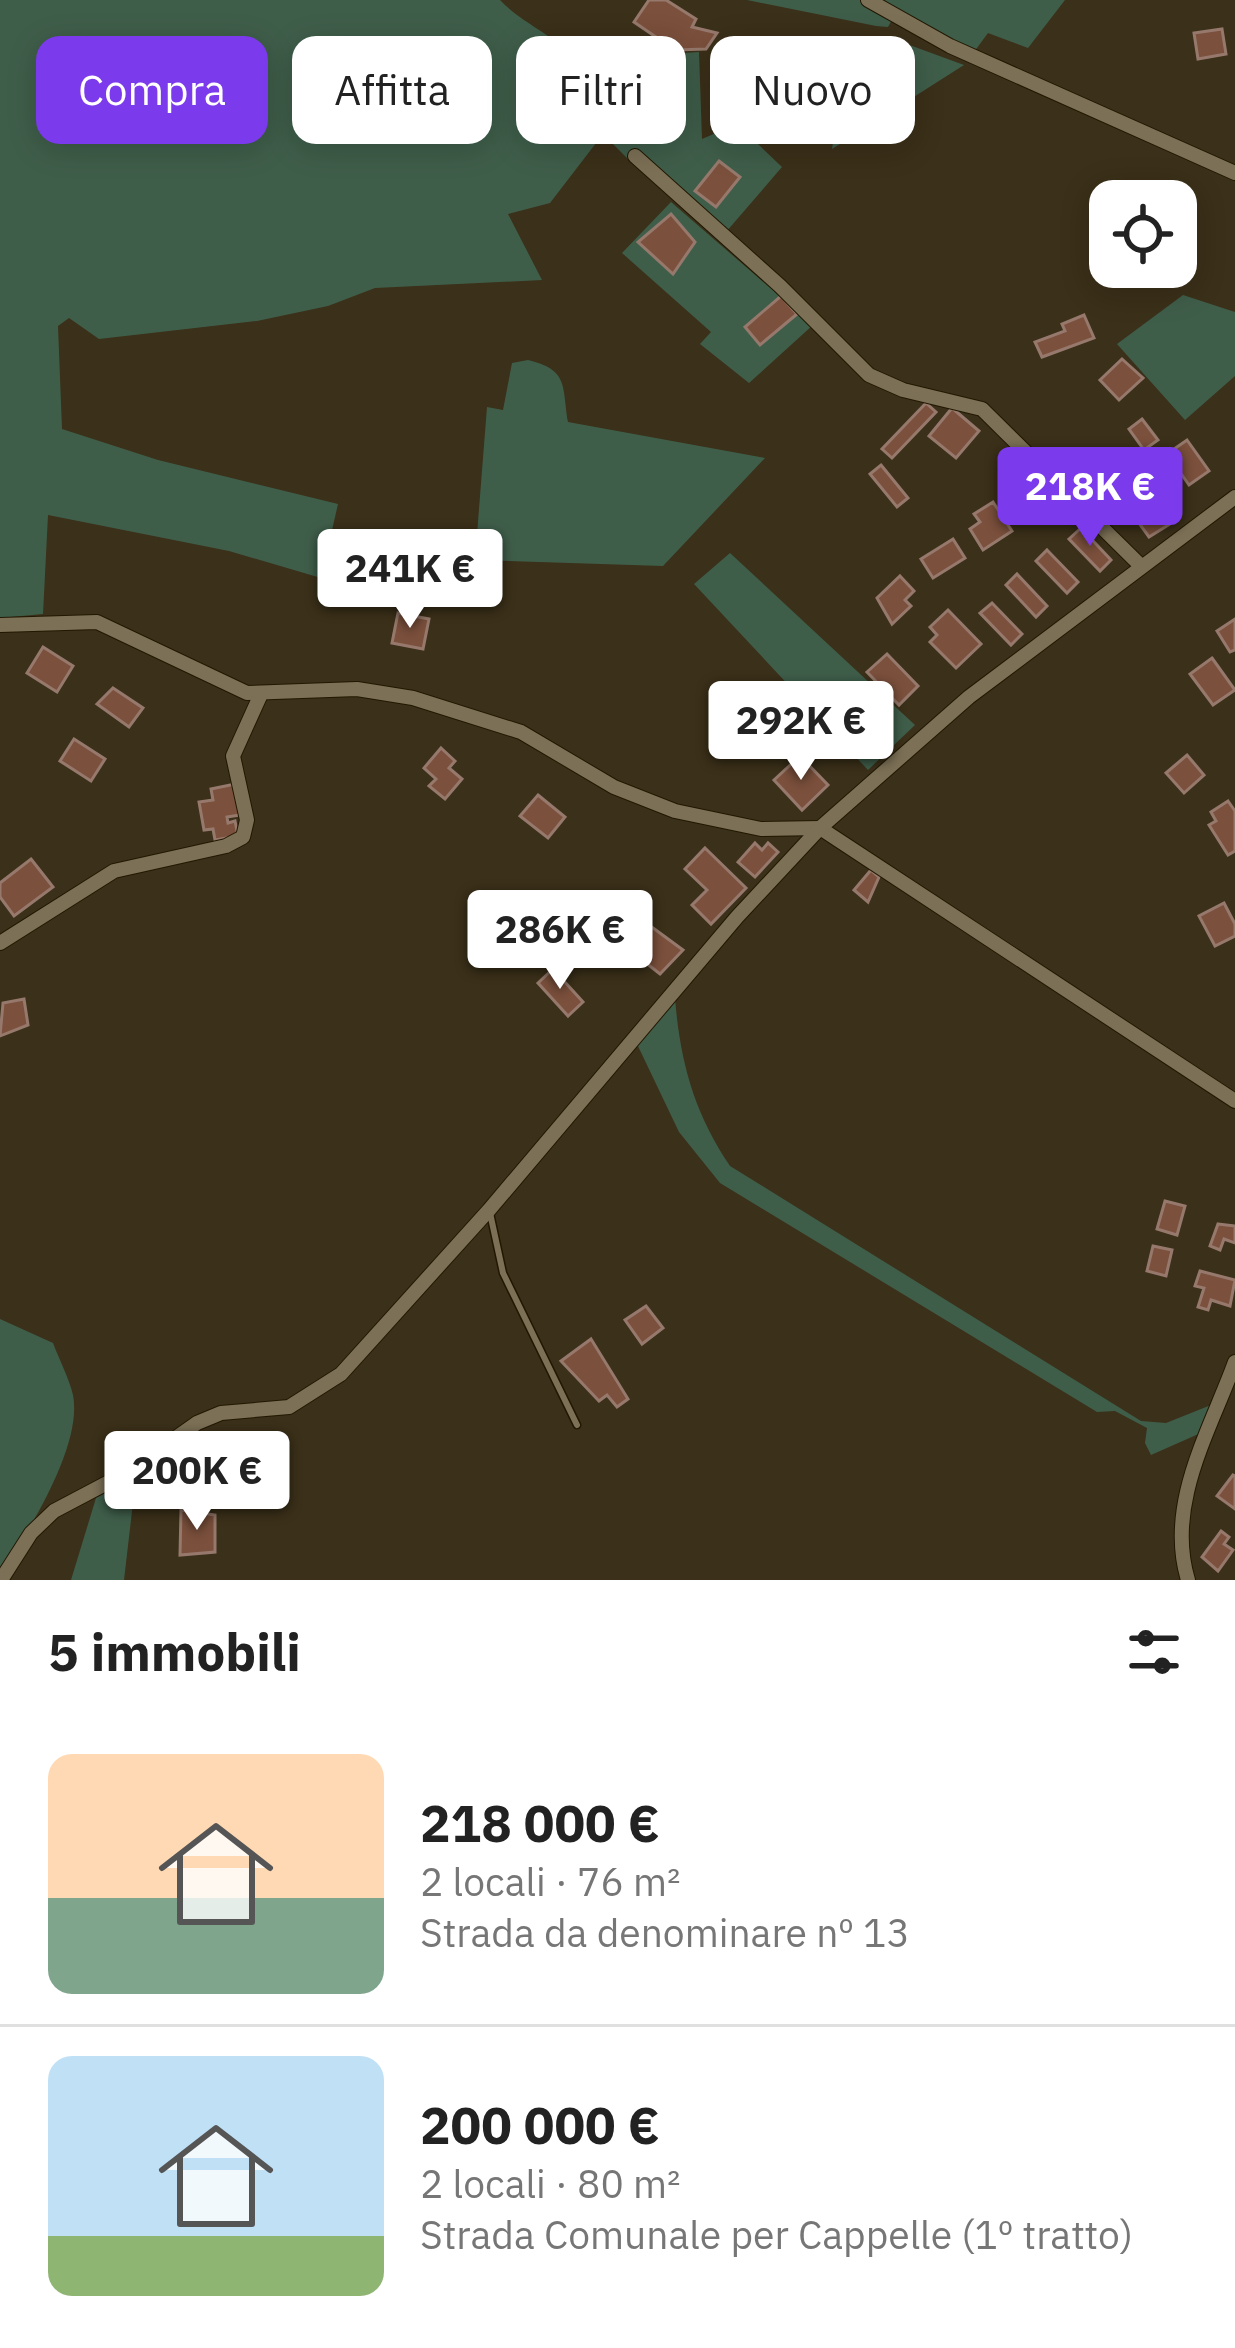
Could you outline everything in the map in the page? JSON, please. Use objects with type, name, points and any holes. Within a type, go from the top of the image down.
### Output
[{"type":"street","points":[[868,0],[941,42],[1235,173]]},
{"type":"street","points":[[635,156],[781,286],[868,375],[903,390],[965,401],[985,411],[1139,565]]},
{"type":"street","points":[[1,1580],[25,1542],[53,1511],[126,1473],[197,1423],[226,1412],[289,1407],[324,1388],[350,1366],[489,1210],[737,916],[820,828],[955,709],[1139,565],[1235,497]]},
{"type":"street","points":[[0,625],[97,622],[221,684],[261,694],[357,689],[404,696],[521,732],[614,787],[675,811],[754,828],[820,828],[1235,1101]]},
{"type":"street","points":[[0,943],[114,871],[226,846],[243,837],[247,820],[233,756],[261,694]]},
{"type":"street","points":[[1188,1580],[1182,1530],[1186,1492],[1234,1368]]},
{"type":"lane","points":[[489,1210],[503,1273],[577,1425]]},
{"type":"green space","points":[[0,0],[500,0],[548,36],[516,36],[516,144],[595,144],[550,203],[508,214],[542,280],[375,288],[328,306],[257,321],[99,339],[69,318],[58,326],[62,429],[158,460],[338,504],[321,578],[229,551],[48,515],[43,614],[0,618]]},
{"type":"green space","points":[[747,0],[1065,0],[1028,48],[988,33],[974,52],[897,11],[888,27]]},
{"type":"green space","points":[[915,47],[964,65],[915,96]]},
{"type":"green space","points":[[699,52],[702,139],[710,136],[710,144],[758,144],[782,167],[726,232],[613,144],[686,144],[686,53]]},
{"type":"green space","points":[[671,202],[813,325],[749,383],[700,344],[711,332],[622,253]]},
{"type":"green space","points":[[1183,295],[1235,312],[1235,376],[1185,420],[1117,344]]},
{"type":"green space","points":[[528,360],[551,369],[561,381],[568,422],[765,458],[663,566],[475,560],[487,407],[503,410],[512,363]]},
{"type":"green space","points":[[730,553],[915,725],[868,770],[694,584]]},
{"type":"green space","points":[[675,998],[691,1086],[730,1166],[1141,1421],[1166,1423],[1211,1405],[1203,1432],[1151,1455],[1145,1443],[1147,1428],[1115,1411],[1097,1412],[720,1183],[679,1132],[637,1044]]},
{"type":"green space","points":[[0,1319],[53,1343],[73,1395],[74,1416],[50,1489],[0,1575]]},
{"type":"green space","points":[[136,1477],[124,1580],[71,1580],[96,1498]]},
{"type":"building","points":[[649,0],[666,0],[696,19],[692,27],[717,33],[710,36],[706,49],[686,50],[686,36],[654,36],[634,22]]},
{"type":"building","points":[[1222,29],[1226,54],[1198,59],[1194,33]]},
{"type":"building","points":[[719,161],[740,177],[716,207],[695,191]]},
{"type":"building","points":[[671,214],[695,242],[673,274],[638,242]]},
{"type":"building","points":[[781,296],[797,314],[760,345],[745,327]]},
{"type":"building","points":[[1084,315],[1094,338],[1042,357],[1035,342],[1065,331],[1062,324]]},
{"type":"building","points":[[1122,359],[1143,378],[1119,400],[1100,380]]},
{"type":"building","points":[[926,403],[936,412],[892,458],[882,449]]},
{"type":"building","points":[[952,408],[979,431],[956,458],[929,436]]},
{"type":"building","points":[[1142,419],[1158,440],[1144,450],[1129,429]]},
{"type":"building","points":[[1187,440],[1209,471],[1189,485],[1182,475],[1176,479],[1167,466],[1172,462],[1167,454]]},
{"type":"building","points":[[881,465],[908,498],[897,507],[870,474]]},
{"type":"building","points":[[1030,481],[1048,501],[1031,513],[1015,491]]},
{"type":"building","points":[[1154,496],[1173,522],[1149,537],[1131,512]]},
{"type":"building","points":[[993,502],[1012,531],[983,550],[970,529],[980,522],[974,514]]},
{"type":"building","points":[[1081,528],[1111,560],[1100,571],[1069,539]]},
{"type":"building","points":[[953,539],[965,558],[933,578],[921,559]]},
{"type":"building","points":[[1047,550],[1078,582],[1067,593],[1036,561]]},
{"type":"building","points":[[1017,574],[1047,606],[1036,617],[1006,585]]},
{"type":"building","points":[[900,576],[914,591],[905,600],[911,606],[892,624],[877,598]]},
{"type":"building","points":[[992,603],[1022,634],[1011,645],[980,613]]},
{"type":"building","points":[[948,610],[981,644],[956,668],[930,642],[937,635],[930,627]]},
{"type":"building","points":[[398,613],[429,619],[423,649],[392,643]]},
{"type":"building","points":[[1235,619],[1235,650],[1230,652],[1217,631]]},
{"type":"building","points":[[43,647],[73,666],[57,692],[27,673]]},
{"type":"building","points":[[887,654],[918,686],[899,705],[867,672]]},
{"type":"building","points":[[1212,658],[1235,690],[1213,705],[1190,674]]},
{"type":"building","points":[[113,688],[143,708],[129,727],[97,704]]},
{"type":"building","points":[[74,739],[105,759],[91,781],[60,761]]},
{"type":"building","points":[[441,748],[455,761],[449,768],[462,779],[445,799],[429,786],[436,779],[424,768]]},
{"type":"building","points":[[1187,755],[1204,775],[1184,793],[1166,773]]},
{"type":"building","points":[[800,756],[828,785],[802,810],[774,780]]},
{"type":"building","points":[[235,784],[240,815],[227,817],[228,823],[235,821],[238,836],[215,840],[213,829],[204,830],[199,802],[213,800],[211,789]]},
{"type":"building","points":[[538,795],[565,817],[548,838],[520,816]]},
{"type":"building","points":[[1228,801],[1235,811],[1235,851],[1228,855],[1209,825],[1216,821],[1211,812]]},
{"type":"building","points":[[755,843],[762,850],[768,843],[778,852],[755,877],[738,862]]},
{"type":"building","points":[[705,848],[746,888],[711,924],[692,905],[707,890],[685,869]]},
{"type":"building","points":[[31,859],[53,887],[14,916],[0,897],[0,883]]},
{"type":"building","points":[[871,870],[879,877],[868,902],[854,890]]},
{"type":"building","points":[[1224,903],[1235,924],[1235,936],[1215,946],[1199,916]]},
{"type":"building","points":[[649,925],[683,950],[660,974],[627,948]]},
{"type":"building","points":[[553,969],[583,1002],[568,1016],[538,983]]},
{"type":"building","points":[[24,999],[28,1025],[0,1036],[3,1003]]},
{"type":"building","points":[[1165,1201],[1185,1206],[1177,1235],[1157,1229]]},
{"type":"building","points":[[1218,1224],[1235,1226],[1235,1243],[1224,1239],[1220,1250],[1210,1246]]},
{"type":"building","points":[[1153,1246],[1172,1250],[1166,1276],[1147,1271]]},
{"type":"building","points":[[1200,1271],[1235,1280],[1230,1306],[1211,1300],[1208,1310],[1198,1307],[1204,1288],[1195,1286]]},
{"type":"building","points":[[646,1306],[663,1328],[642,1344],[625,1320]]},
{"type":"building","points":[[591,1339],[628,1399],[617,1407],[607,1395],[599,1401],[561,1361]]},
{"type":"building","points":[[1235,1476],[1235,1509],[1217,1496]]},
{"type":"building","points":[[181,1510],[215,1515],[215,1552],[180,1555]]},
{"type":"building","points":[[1221,1531],[1229,1537],[1224,1544],[1233,1550],[1218,1571],[1202,1557]]}]
